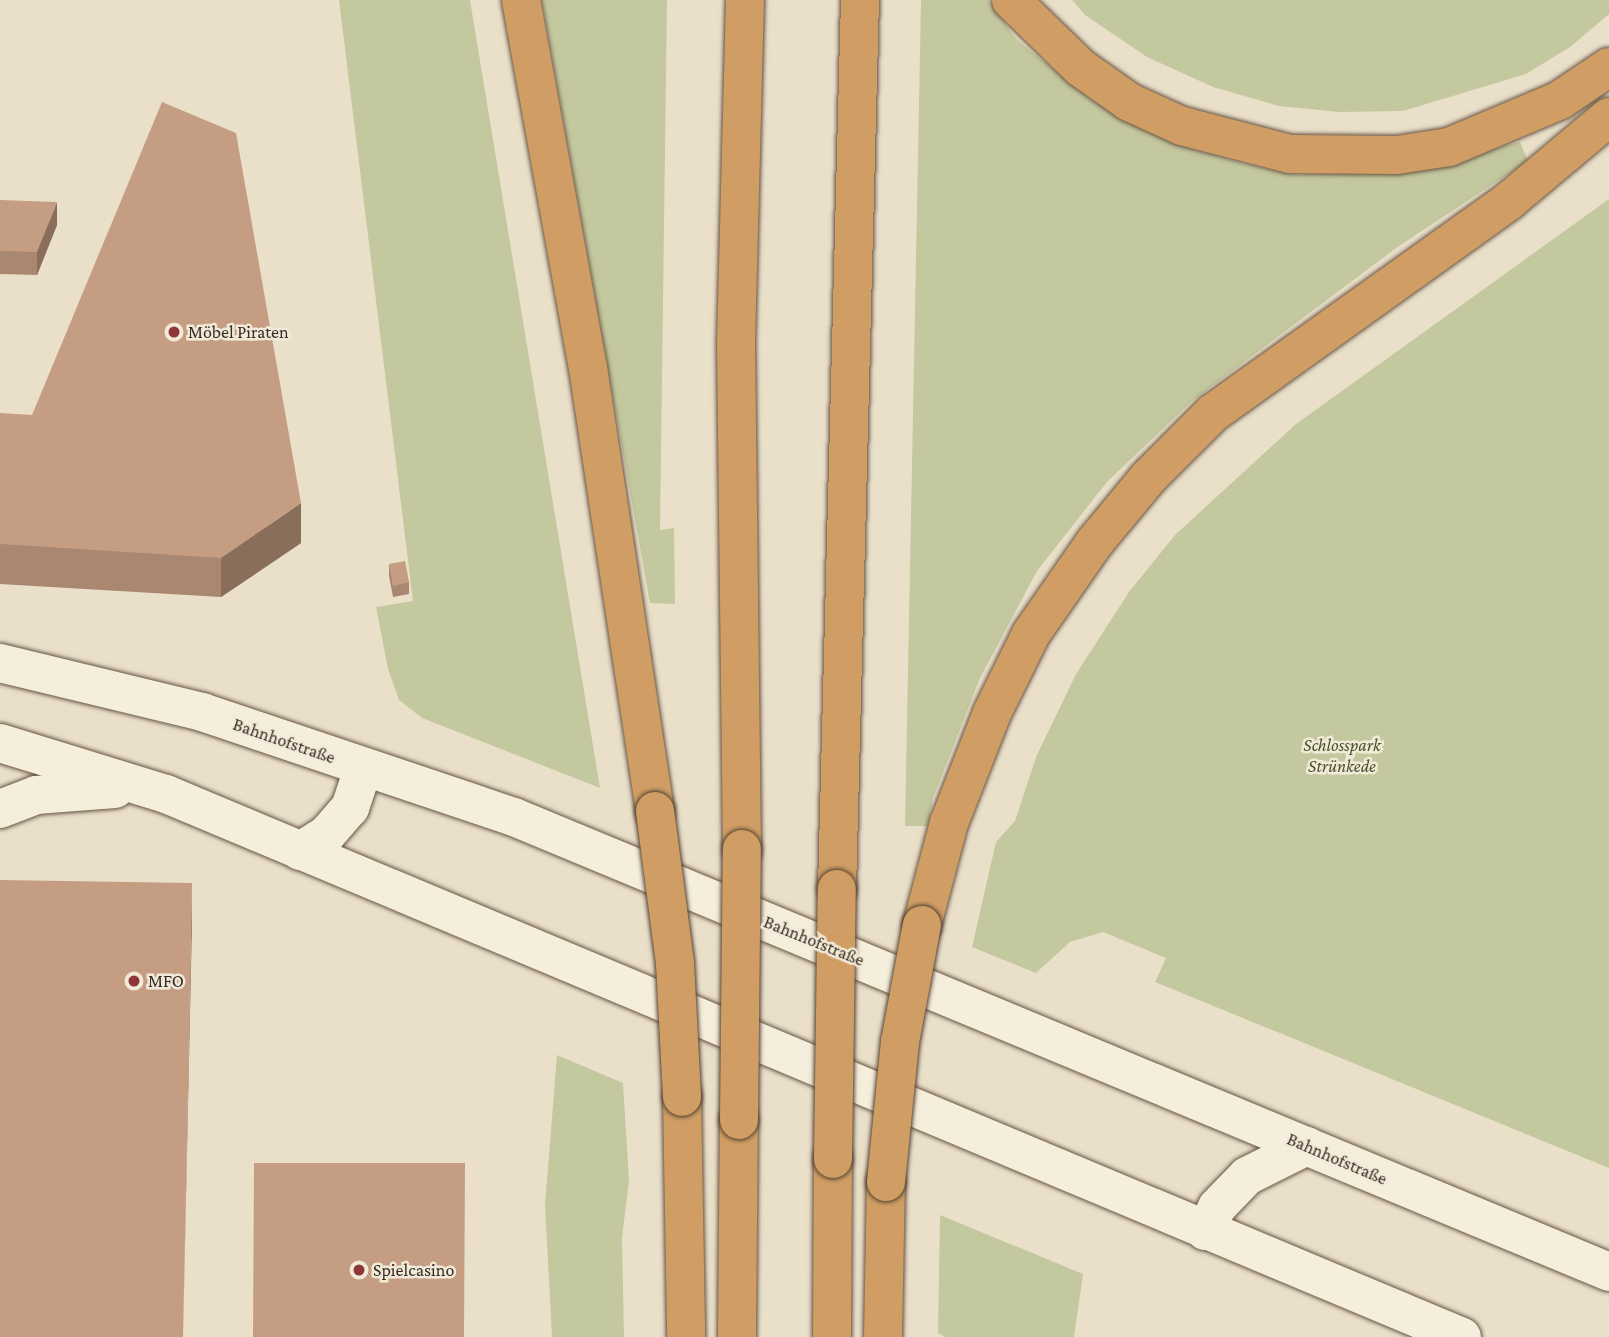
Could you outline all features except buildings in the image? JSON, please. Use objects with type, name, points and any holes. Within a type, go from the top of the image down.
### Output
[{"type":"highway","points":[[521,0],[588,368],[655,811],[674,963],[682,1097],[686,1337]]},
{"type":"highway","points":[[737,1337],[742,849],[736,343],[745,0]]},
{"type":"highway","points":[[832,1337],[837,889],[860,0]]},
{"type":"highway","points":[[1011,0],[1081,68],[1129,102],[1182,126],[1290,154],[1397,155],[1449,147],[1560,100],[1609,67]]},
{"type":"highway","points":[[883,1337],[886,1182],[901,1042],[922,925],[949,822],[992,713],[1031,634],[1095,541],[1130,499],[1213,413],[1510,200],[1609,117]]},
{"type":"street","name":"Bahnhofstraße","points":[[0,663],[202,712],[363,769],[514,817],[1609,1272]]},
{"type":"street","points":[[0,743],[166,794],[1462,1337]]},
{"type":"street","points":[[300,851],[327,834],[350,808],[363,769]]},
{"type":"street","points":[[0,809],[36,795],[74,789],[166,794]]},
{"type":"street","points":[[1205,1231],[1217,1208],[1247,1176],[1307,1146]]},
{"type":"green space","points":[[339,0],[470,0],[600,788],[422,718],[399,700],[388,669],[376,607],[413,601]]},
{"type":"green space","points":[[542,0],[667,0],[660,530],[674,528],[675,604],[650,603]]},
{"type":"green space","points":[[921,0],[988,0],[1016,39],[1091,100],[1179,145],[1237,162],[1296,175],[1408,171],[1520,142],[1528,161],[1399,246],[1192,401],[1107,482],[1037,571],[980,678],[933,798],[928,826],[905,826]]},
{"type":"green space","points":[[1072,0],[1609,0],[1609,14],[1570,47],[1526,74],[1403,111],[1339,112],[1279,106],[1213,87],[1147,57],[1085,15]]},
{"type":"green space","name":"Schlosspark Strünkede","points":[[1609,199],[1609,1168],[1155,982],[1166,958],[1103,932],[1070,942],[1036,973],[972,947],[996,842],[1015,821],[1036,757],[1076,674],[1129,592],[1175,535],[1296,424]]},
{"type":"green space","points":[[557,1055],[623,1083],[629,1180],[622,1238],[624,1337],[552,1337],[545,1205]]},
{"type":"green space","points":[[940,1215],[1083,1274],[1074,1337],[945,1337],[938,1333]]},
{"type":"place","name":"Möbel Piraten","points":[[174,332]]},
{"type":"place","name":"MFO","points":[[134,981]]},
{"type":"place","name":"Spielcasino","points":[[359,1270]]}]
